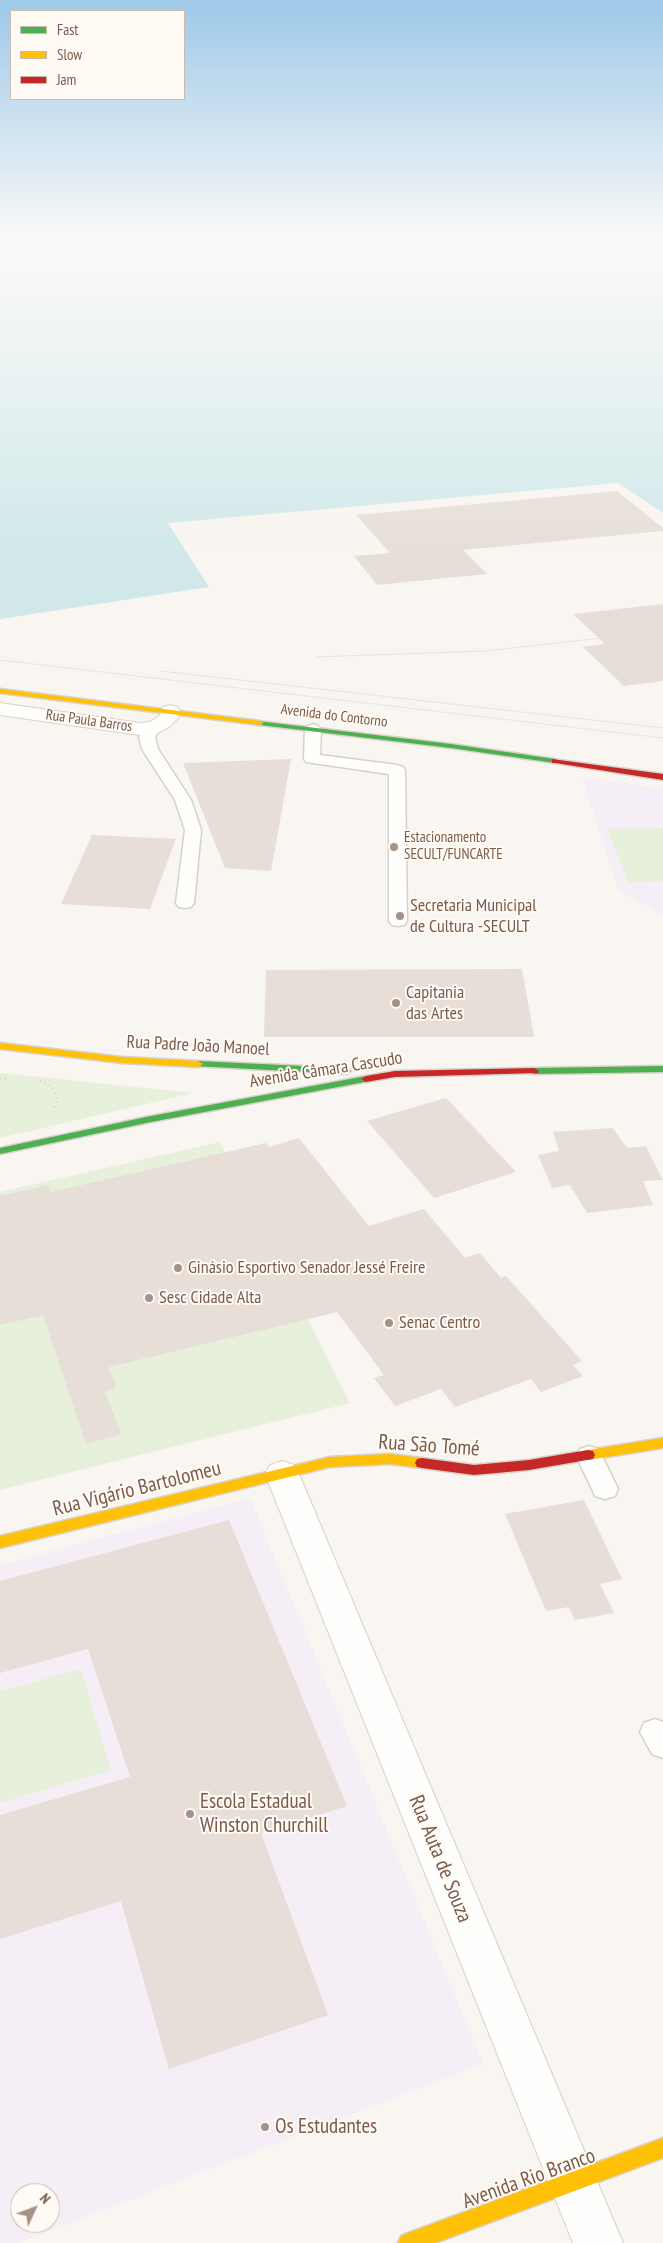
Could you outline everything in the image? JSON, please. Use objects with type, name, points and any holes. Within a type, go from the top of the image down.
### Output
[{"type":"main road","name":"Avenida do Contorno","points":[[0,692],[451,746],[663,777]]},
{"type":"main road","name":"Rua Padre João Manoel","points":[[0,1046],[122,1060],[395,1074]]},
{"type":"main road","name":"Avenida Câmara Cascudo","points":[[0,1151],[151,1119],[395,1074],[663,1069]]},
{"type":"main road","name":"Rua São Tomé","points":[[282,1474],[330,1462],[390,1459],[474,1470],[588,1456],[663,1443]]},
{"type":"main road","name":"Rua Vigário Bartolomeu","points":[[0,1542],[282,1474]]},
{"type":"main road","name":"Avenida Rio Branco","points":[[408,2243],[663,2148]]},
{"type":"street","name":"Rua Paula Barros","points":[[0,709],[126,728],[153,728],[169,717],[170,711]]},
{"type":"street","name":"Rua Auta de Souza","points":[[282,1474],[598,2243]]},
{"type":"lane","points":[[153,728],[147,737],[150,749],[183,800],[193,830],[185,902]]},
{"type":"lane","points":[[313,729],[312,759],[397,770],[398,921]]},
{"type":"lane","points":[[588,1456],[605,1489]]},
{"type":"path","points":[[0,1079],[16,1077]]},
{"type":"path","points":[[37,1080],[48,1084],[55,1091],[58,1099],[56,1108],[50,1116]]},
{"type":"shaded area","points":[[582,778],[663,788],[663,915],[619,891]]},
{"type":"shaded area","name":"Escola Estadual Winston Churchill","points":[[250,1498],[483,2064],[60,2227],[60,2183],[10,2183],[10,2233],[44,2233],[18,2243],[0,2243],[0,1565]]},
{"type":"green space","points":[[663,828],[663,881],[629,883],[607,829]]},
{"type":"green space","points":[[0,1073],[193,1093],[0,1138]]},
{"type":"green space","name":"Sesc Cidade Alta","points":[[220,1142],[350,1403],[0,1490],[0,1192]]},
{"type":"green space","points":[[81,1669],[111,1770],[0,1803],[0,1691]]},
{"type":"water","points":[[0,347],[663,347],[663,513],[618,483],[168,523],[209,587],[0,619]]},
{"type":"building","points":[[617,491],[663,528],[663,531],[463,550],[487,574],[377,585],[354,556],[390,553],[356,515]]},
{"type":"building","points":[[663,604],[663,681],[624,686],[583,647],[605,644],[573,614]]},
{"type":"building","points":[[291,759],[271,871],[225,868],[183,763]]},
{"type":"building","points":[[92,835],[176,839],[150,909],[61,904]]},
{"type":"building","name":"Capitania das Artes","points":[[522,969],[534,1037],[264,1037],[266,970]]},
{"type":"building","points":[[446,1098],[516,1172],[434,1198],[367,1121]]},
{"type":"building","points":[[613,1128],[627,1148],[646,1146],[663,1180],[643,1181],[653,1205],[587,1213],[570,1185],[552,1188],[538,1155],[559,1151],[553,1132]]},
{"type":"building","points":[[299,1138],[369,1226],[424,1209],[465,1258],[480,1253],[501,1278],[506,1276],[582,1361],[573,1365],[583,1376],[541,1392],[531,1379],[455,1407],[441,1389],[395,1406],[374,1378],[384,1375],[337,1312],[109,1367],[116,1388],[105,1392],[121,1434],[86,1444],[43,1315],[0,1325],[0,1196],[48,1185],[51,1192],[266,1143],[269,1147]]},
{"type":"building","points":[[584,1500],[622,1579],[600,1584],[614,1613],[575,1620],[569,1607],[546,1611],[505,1514]]},
{"type":"building","points":[[229,1520],[347,1806],[261,1833],[328,2015],[169,2069],[121,1901],[0,1939],[0,1815],[130,1777],[88,1649],[0,1673],[0,1581]]},
{"type":"tram line","points":[[315,657],[485,651],[663,631]]},
{"type":"tram line","points":[[0,660],[663,738]]},
{"type":"tram line","points":[[161,671],[663,728]]},
{"type":"traffic: fast","points":[[260,723],[451,746],[555,761]]},
{"type":"traffic: fast","points":[[198,1064],[346,1071]]},
{"type":"traffic: fast","points":[[534,1071],[663,1069]]},
{"type":"traffic: fast","points":[[0,1151],[151,1119],[366,1079]]},
{"type":"traffic: slow","points":[[0,691],[260,723]]},
{"type":"traffic: slow","points":[[0,1046],[122,1060],[198,1064]]},
{"type":"traffic: slow","points":[[588,1455],[663,1443]]},
{"type":"traffic: slow","points":[[0,1542],[330,1462],[390,1459],[422,1463]]},
{"type":"traffic: slow","points":[[408,2243],[663,2148]]},
{"type":"traffic: jam","points":[[555,761],[663,777]]},
{"type":"traffic: jam","points":[[366,1079],[395,1074],[534,1071]]},
{"type":"traffic: jam","points":[[422,1463],[474,1470],[529,1465],[588,1455]]},
{"type":"place","name":"Estacionamento SECULT/FUNCARTE","points":[[394,847]]},
{"type":"place","name":"Secretaria Municipal de Cultura -SECULT","points":[[400,916]]},
{"type":"place","name":"Capitania das Artes","points":[[396,1003]]},
{"type":"place","name":"Ginásio Esportivo Senador Jessé Freire","points":[[178,1268]]},
{"type":"place","name":"Sesc Cidade Alta","points":[[149,1298]]},
{"type":"place","name":"Senac Centro","points":[[389,1323]]},
{"type":"place","name":"Escola Estadual Winston Churchill","points":[[190,1814]]},
{"type":"place","name":"Os Estudantes","points":[[265,2127]]}]
